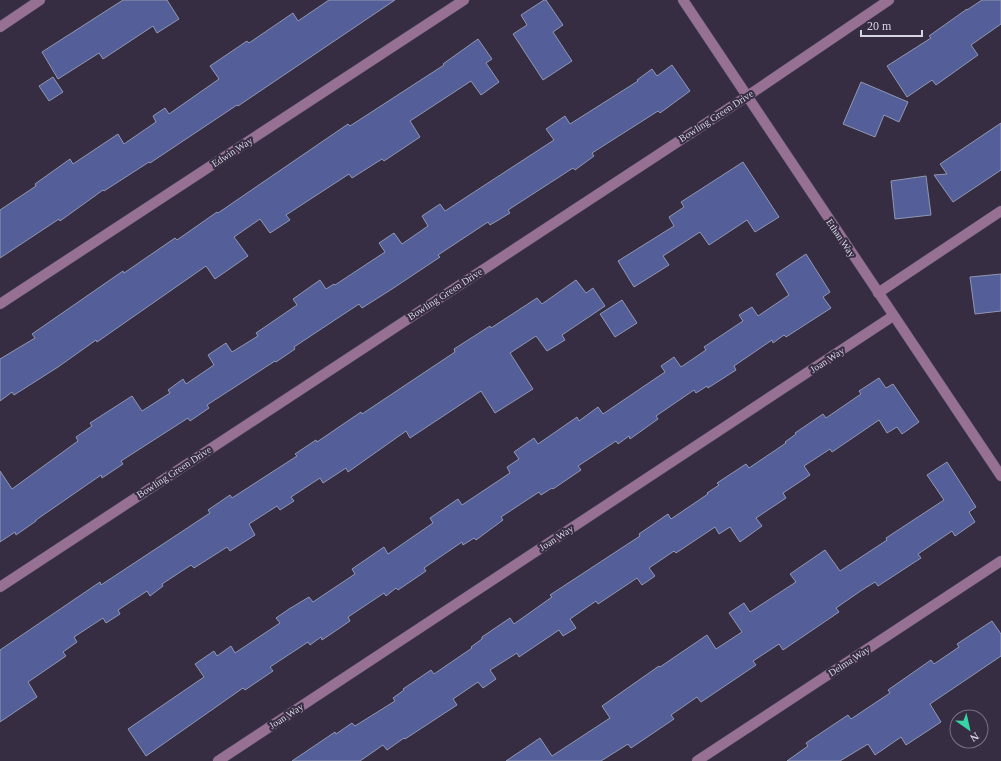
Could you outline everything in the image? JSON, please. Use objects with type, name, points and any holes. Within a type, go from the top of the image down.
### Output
[{"type":"street","points":[[0,27],[40,0]]},
{"type":"street","name":"Edwin Way","points":[[0,304],[464,0]]},
{"type":"street","name":"Ethan Way","points":[[683,0],[746,97],[1001,476]]},
{"type":"street","name":"Bowling Green Drive","points":[[0,587],[746,97],[889,0]]},
{"type":"street","points":[[878,293],[1001,212]]},
{"type":"street","name":"Joan Way","points":[[219,760],[893,316]]},
{"type":"street","name":"Delma Way","points":[[697,761],[1001,561]]},
{"type":"building","points":[[123,0],[167,0],[179,19],[157,33],[153,26],[103,59],[99,53],[58,79],[42,52]]},
{"type":"building","points":[[329,0],[395,0],[238,106],[237,105],[150,163],[149,162],[104,191],[103,190],[60,221],[59,219],[0,258],[0,210],[36,186],[35,184],[70,159],[73,164],[118,134],[124,144],[156,122],[153,116],[165,108],[169,114],[219,79],[210,66],[247,41],[249,43],[293,13],[298,21]]},
{"type":"building","points":[[546,0],[563,25],[553,32],[572,61],[543,80],[513,34],[527,25],[521,15]]},
{"type":"building","points":[[982,0],[1001,0],[1001,24],[971,45],[978,55],[936,85],[932,80],[907,97],[887,66],[931,38],[929,36]]},
{"type":"building","points":[[478,39],[492,59],[486,63],[499,82],[481,95],[471,81],[410,121],[420,137],[384,161],[382,159],[352,178],[349,174],[286,215],[290,220],[270,233],[260,219],[234,237],[248,256],[215,279],[206,266],[97,342],[96,340],[58,367],[14,395],[12,392],[0,401],[0,359],[35,338],[32,334],[123,271],[124,273],[175,238],[177,240],[217,212],[218,213],[348,124],[350,126],[444,65],[443,64]]},
{"type":"building","points":[[672,65],[690,91],[660,113],[658,111],[592,153],[594,156],[575,170],[573,168],[508,210],[510,213],[490,225],[488,222],[438,255],[440,257],[392,289],[362,308],[359,304],[294,347],[295,349],[276,362],[275,361],[207,405],[209,408],[190,421],[188,418],[121,461],[123,464],[102,478],[101,475],[16,535],[15,532],[0,542],[0,471],[12,489],[78,441],[76,437],[92,426],[90,423],[132,396],[142,411],[170,393],[168,390],[183,379],[186,384],[214,365],[208,355],[226,343],[232,352],[258,336],[256,333],[297,305],[293,299],[320,280],[326,289],[334,284],[335,285],[385,252],[379,243],[394,233],[402,244],[428,226],[422,216],[440,204],[445,211],[554,140],[546,129],[565,116],[570,124],[638,81],[637,80],[652,69],[657,76]]},
{"type":"building","points":[[53,77],[63,92],[49,101],[39,86]]},
{"type":"building","points":[[861,82],[908,102],[899,122],[884,115],[875,137],[843,124]]},
{"type":"building","points":[[1001,123],[1001,170],[953,202],[934,175],[947,174],[940,164]]},
{"type":"building","points":[[743,162],[779,217],[755,232],[747,220],[709,245],[700,232],[663,256],[669,265],[634,287],[618,261],[674,226],[669,217],[684,207],[681,202]]},
{"type":"building","points":[[926,176],[931,215],[895,219],[891,181]]},
{"type":"building","points":[[806,254],[830,292],[823,297],[831,308],[786,337],[784,335],[773,343],[772,340],[734,366],[736,370],[708,388],[707,386],[696,393],[694,390],[656,416],[658,419],[630,439],[629,436],[618,444],[616,441],[578,466],[581,470],[553,489],[552,488],[541,495],[539,492],[501,517],[503,520],[476,540],[474,538],[463,545],[462,542],[424,568],[426,571],[398,590],[396,588],[386,596],[384,593],[348,617],[350,621],[322,640],[321,637],[310,645],[308,642],[270,667],[273,671],[245,690],[243,688],[146,756],[128,729],[204,677],[195,664],[214,651],[217,656],[231,646],[235,653],[280,623],[276,618],[289,609],[309,597],[313,602],[355,574],[352,569],[384,547],[388,554],[433,523],[430,518],[458,499],[462,505],[510,473],[507,467],[519,459],[514,452],[534,438],[538,444],[577,417],[579,421],[598,407],[603,414],[665,372],[661,366],[674,357],[681,367],[706,350],[704,347],[743,321],[739,315],[752,307],[758,316],[789,295],[776,274]]},
{"type":"building","points":[[1001,274],[1001,311],[975,314],[970,277]]},
{"type":"building","points":[[576,280],[586,293],[593,288],[605,306],[562,335],[565,340],[547,351],[536,336],[510,353],[533,389],[495,413],[481,391],[410,438],[406,431],[348,472],[346,468],[323,483],[320,478],[291,497],[294,501],[280,510],[277,506],[249,524],[255,535],[230,551],[227,547],[194,568],[191,565],[162,584],[163,586],[150,596],[147,591],[118,610],[120,614],[106,623],[103,618],[74,637],[77,642],[63,652],[66,656],[28,682],[37,697],[0,722],[0,650],[100,582],[101,585],[210,513],[208,510],[230,495],[232,498],[297,456],[295,454],[316,440],[317,442],[361,412],[362,414],[455,352],[454,349],[490,326],[491,328],[537,298],[542,304]]},
{"type":"building","points":[[622,300],[637,323],[615,337],[600,314]]},
{"type":"building","points":[[879,378],[886,388],[893,384],[919,422],[902,434],[897,427],[887,433],[879,420],[832,452],[830,449],[804,466],[810,475],[783,493],[786,498],[756,518],[762,526],[740,542],[730,527],[719,534],[715,527],[676,553],[674,551],[649,568],[655,576],[642,585],[637,578],[598,604],[596,601],[570,619],[576,628],[563,636],[559,630],[519,657],[517,653],[490,670],[496,679],[483,688],[478,682],[453,699],[457,705],[387,750],[383,745],[360,761],[292,761],[335,732],[336,734],[352,723],[355,726],[395,701],[393,698],[404,690],[403,689],[431,670],[434,674],[472,648],[471,647],[482,639],[482,637],[510,618],[514,624],[552,597],[550,595],[640,536],[639,534],[668,514],[671,519],[708,494],[707,493],[719,485],[717,483],[746,464],[749,468],[786,443],[785,442],[796,434],[795,433],[823,414],[826,418],[861,394],[859,391]]},
{"type":"building","points":[[947,462],[976,507],[969,512],[975,522],[955,536],[952,531],[918,554],[921,558],[878,586],[875,582],[862,590],[836,608],[839,612],[783,650],[779,644],[753,661],[756,665],[701,702],[697,697],[671,715],[674,719],[631,748],[628,744],[601,761],[506,761],[540,738],[552,756],[610,718],[602,706],[659,666],[660,667],[707,635],[716,649],[742,632],[729,613],[744,603],[750,612],[796,582],[790,574],[825,550],[840,571],[887,540],[886,538],[944,500],[927,475]]},
{"type":"building","points":[[992,621],[1001,634],[1001,656],[930,704],[941,722],[906,745],[901,737],[875,755],[868,744],[840,761],[787,761],[808,746],[806,743],[848,715],[851,719],[890,693],[888,690],[931,660],[934,664],[959,647],[957,644]]}]
